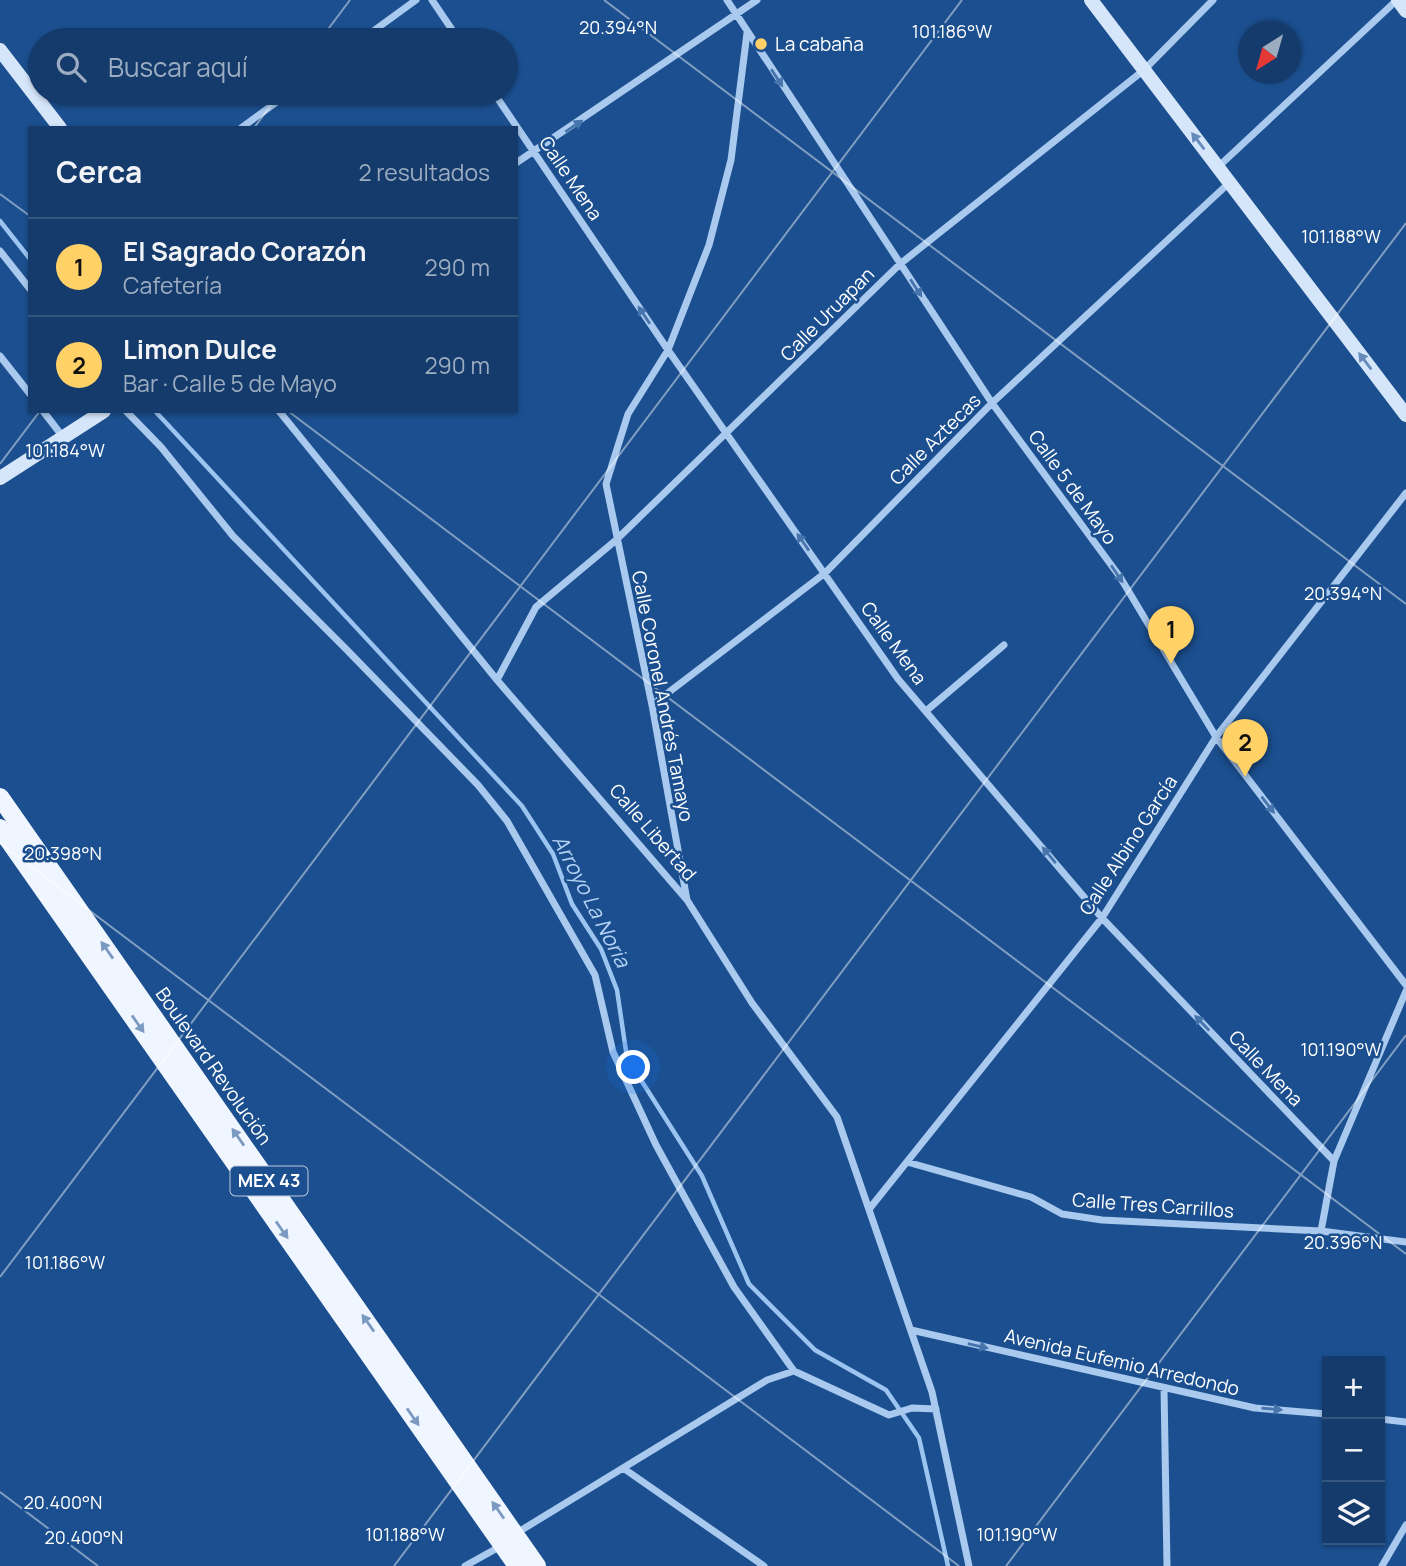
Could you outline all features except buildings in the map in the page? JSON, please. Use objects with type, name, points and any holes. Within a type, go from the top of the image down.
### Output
[{"type":"main road","points":[[1091,0],[1406,415]]},
{"type":"main road","points":[[1397,0],[1406,11]]},
{"type":"main road","points":[[0,50],[28,86]]},
{"type":"main road","points":[[42,105],[58,126]]},
{"type":"main road","points":[[0,478],[101,413]]},
{"type":"main road","name":"Boulevard Revolución","points":[[0,797],[61,899],[509,1540],[537,1566]]},
{"type":"main road","name":"Boulevard Revolución","points":[[0,828],[61,899]]},
{"type":"main road","name":"Boulevard Revolución","points":[[509,1540],[517,1566]]},
{"type":"street","points":[[378,28],[416,0]]},
{"type":"street","points":[[432,0],[451,28]]},
{"type":"street","name":"Calle 5 de Mayo","points":[[727,0],[992,403],[1120,577],[1216,737],[1406,985]]},
{"type":"street","points":[[518,162],[757,0]]},
{"type":"street","name":"Calle Uruapan","points":[[497,680],[536,607],[615,541],[728,435],[900,264],[1144,70],[1213,0]]},
{"type":"street","points":[[1218,167],[1397,0]]},
{"type":"street","name":"Calle Coronel Andrés Tamayo","points":[[687,900],[652,705],[615,541],[606,484],[628,414],[668,350],[709,245],[731,160],[747,32]]},
{"type":"street","points":[[244,126],[273,105]]},
{"type":"street","name":"Calle Mena","points":[[502,105],[516,126]]},
{"type":"street","name":"Calle Mena","points":[[518,129],[668,350],[898,679],[1102,918],[1334,1161]]},
{"type":"street","name":"Calle Aztecas","points":[[652,705],[825,573],[992,403],[1229,183]]},
{"type":"street","points":[[0,251],[28,286]]},
{"type":"street","points":[[0,356],[28,391]]},
{"type":"street","points":[[45,413],[63,437]]},
{"type":"street","points":[[128,413],[161,447],[233,536],[478,785],[507,821],[595,975],[614,1052],[656,1145],[734,1287],[794,1371],[889,1415],[912,1408],[936,1409]]},
{"type":"street","name":"Calle Libertad","points":[[281,413],[497,680],[687,900],[752,1003],[836,1116],[870,1208],[936,1409],[969,1566]]},
{"type":"street","name":"Calle Albino García","points":[[870,1208],[1102,918],[1216,737],[1406,493]]},
{"type":"street","points":[[926,711],[1004,645]]},
{"type":"street","points":[[1321,1231],[1334,1161],[1406,991]]},
{"type":"street","name":"Calle Tres Carrillos","points":[[907,1162],[1031,1197],[1062,1214],[1102,1220],[1321,1231],[1406,1242]]},
{"type":"street","name":"Avenida Eufemio Arredondo","points":[[911,1330],[1255,1408],[1322,1414]]},
{"type":"street","points":[[465,1566],[767,1380],[794,1371]]},
{"type":"street","points":[[1164,1388],[1167,1566]]},
{"type":"street","points":[[1385,1420],[1406,1422]]},
{"type":"street","points":[[624,1468],[764,1566]]},
{"type":"street","points":[[1382,1566],[1406,1525]]},
{"type":"waterway","name":"Arroyo La Noria","points":[[0,221],[28,256]]},
{"type":"waterway","name":"Arroyo La Noria","points":[[157,413],[522,806],[553,854],[572,904],[601,949],[617,990],[627,1058],[702,1176],[749,1284],[815,1350],[886,1390],[919,1438],[948,1566]]},
{"type":"place","name":"La cabaña","points":[[761,44]]},
{"type":"place","name":"El Sagrado Corazón","points":[[1171,664]]},
{"type":"place","name":"Limon Dulce","points":[[1245,777]]}]
